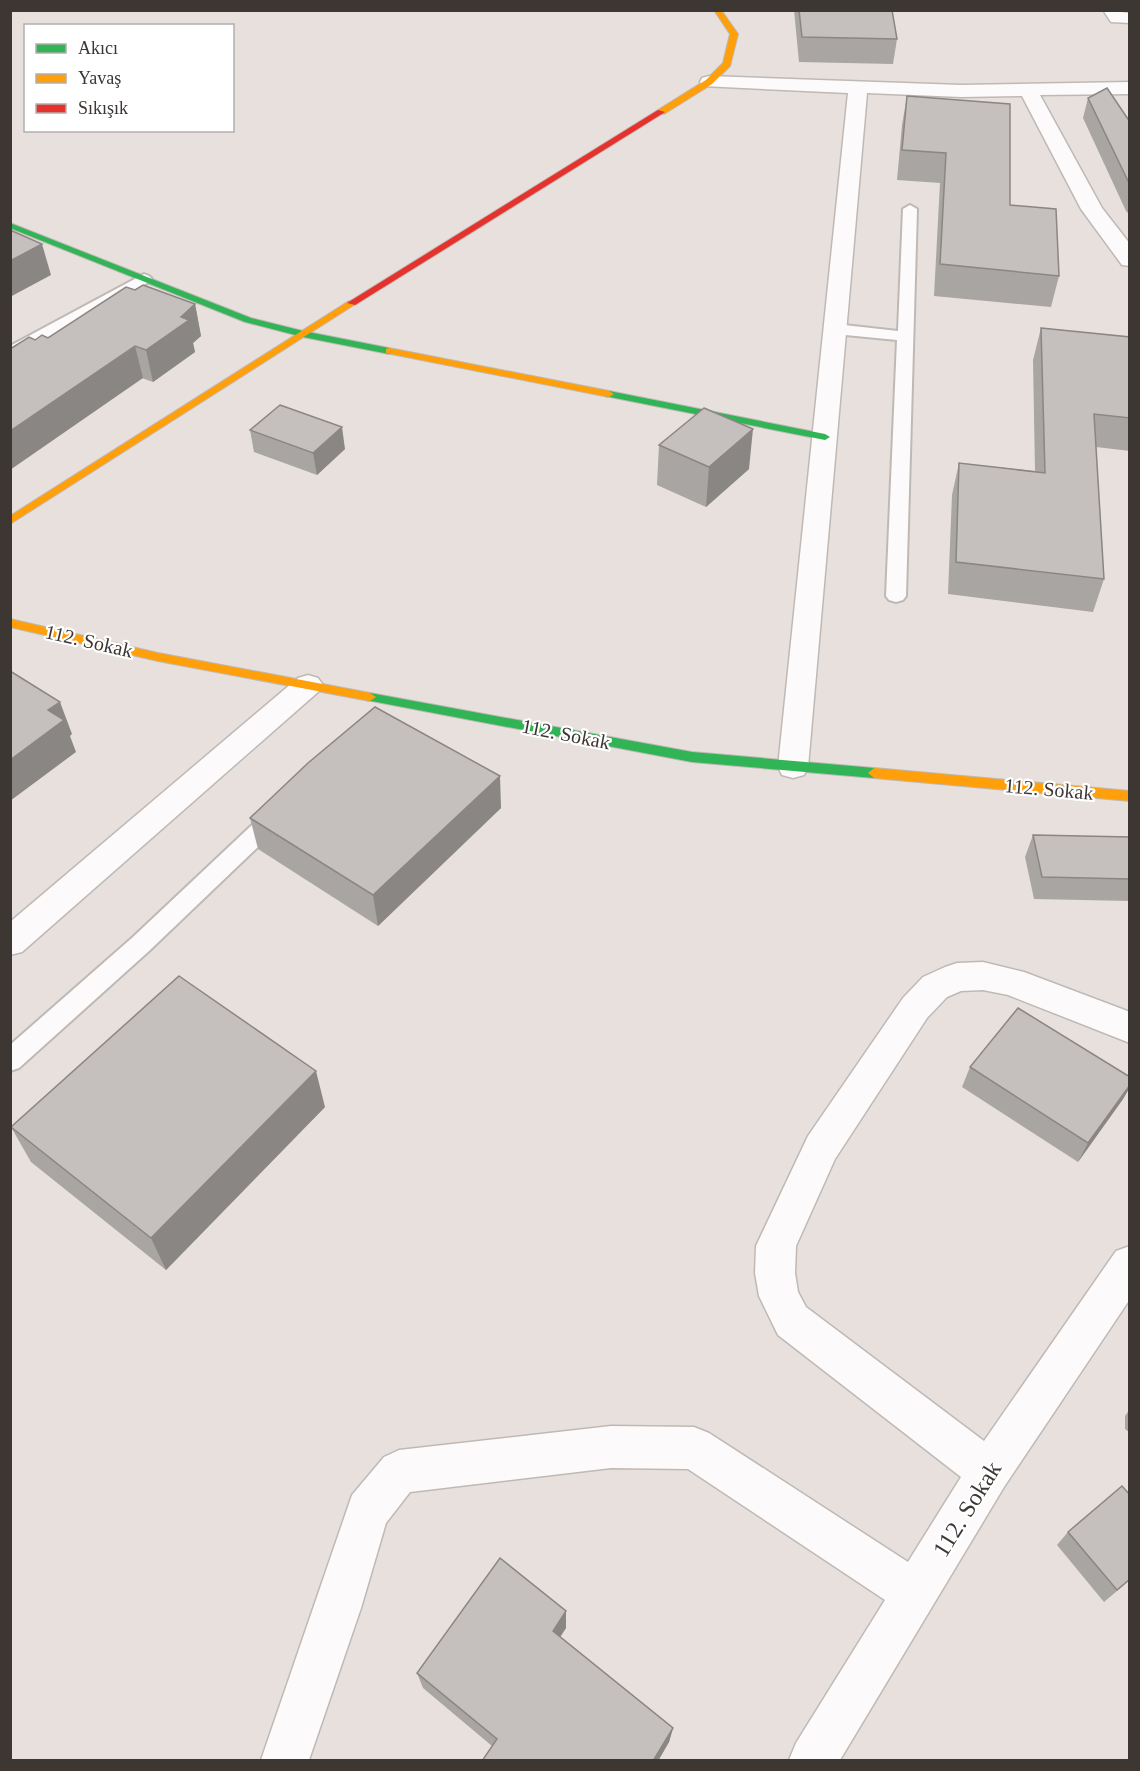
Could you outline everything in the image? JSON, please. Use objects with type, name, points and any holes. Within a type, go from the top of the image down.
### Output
[{"type":"street","points":[[10,521],[303,334],[709,82],[727,64],[734,34],[717,10]]},
{"type":"street","points":[[1111,10],[1117,18],[1130,18]]},
{"type":"street","points":[[709,82],[961,91],[1130,88]]},
{"type":"street","points":[[793,766],[858,87]]},
{"type":"street","points":[[1028,90],[1086,201],[1130,260]]},
{"type":"street","points":[[10,225],[248,320],[303,334],[825,437]]},
{"type":"street","name":"112. Sokak","points":[[10,623],[158,657],[692,757],[1130,796]]},
{"type":"street","points":[[10,942],[308,685]]},
{"type":"street","points":[[989,1472],[792,1321],[779,1296],[775,1273],[776,1245],[820,1148],[915,1008],[935,987],[957,977],[983,976],[1012,982],[1130,1028]]},
{"type":"street","name":"112. Sokak","points":[[813,1761],[989,1472],[1130,1263]]},
{"type":"street","points":[[285,1761],[338,1608],[368,1511],[399,1472],[611,1447],[694,1448],[915,1593]]},
{"type":"lane","points":[[896,596],[910,208]]},
{"type":"lane","points":[[10,353],[144,279]]},
{"type":"lane","points":[[835,329],[905,336]]},
{"type":"lane","points":[[379,718],[396,702]]},
{"type":"lane","points":[[10,1061],[141,944],[294,798]]},
{"type":"building","points":[[799,10],[892,10],[897,39],[802,37]]},
{"type":"building","points":[[1107,88],[1130,122],[1130,185],[1088,98]]},
{"type":"building","points":[[907,96],[1010,104],[1010,205],[1056,209],[1059,276],[940,264],[946,153],[902,150]]},
{"type":"building","points":[[10,230],[42,244],[10,261]]},
{"type":"building","points":[[143,285],[195,304],[181,317],[189,320],[146,350],[135,346],[10,431],[10,349],[29,337],[35,340],[42,335],[48,338],[126,287],[135,290]]},
{"type":"building","points":[[1041,328],[1130,337],[1130,418],[1094,414],[1104,579],[956,562],[959,463],[1045,473]]},
{"type":"building","points":[[280,405],[342,427],[313,453],[250,430]]},
{"type":"building","points":[[704,408],[753,429],[709,467],[659,445]]},
{"type":"building","points":[[10,671],[60,702],[48,710],[64,720],[10,760]]},
{"type":"building","points":[[375,707],[500,776],[373,895],[250,818],[308,763]]},
{"type":"building","points":[[1033,835],[1130,837],[1130,879],[1042,877]]},
{"type":"building","points":[[179,976],[316,1071],[151,1238],[11,1127]]},
{"type":"building","points":[[1018,1008],[1130,1077],[1130,1085],[1088,1143],[970,1067]]},
{"type":"building","points":[[1122,1486],[1130,1495],[1130,1579],[1117,1590],[1068,1532]]},
{"type":"building","points":[[500,1558],[566,1611],[553,1631],[673,1728],[653,1761],[482,1761],[497,1739],[417,1673]]},
{"type":"traffic: fast","points":[[10,225],[248,320],[303,334],[389,351]]},
{"type":"traffic: fast","points":[[609,394],[825,437]]},
{"type":"traffic: fast","points":[[370,697],[692,757],[874,773]]},
{"type":"traffic: slow","points":[[661,112],[709,82],[727,64],[734,34],[717,10]]},
{"type":"traffic: slow","points":[[10,521],[352,303]]},
{"type":"traffic: slow","points":[[389,351],[609,394]]},
{"type":"traffic: slow","points":[[10,623],[158,657],[370,697]]},
{"type":"traffic: slow","points":[[874,773],[1130,796]]},
{"type":"traffic: jam","points":[[352,303],[661,112]]}]
